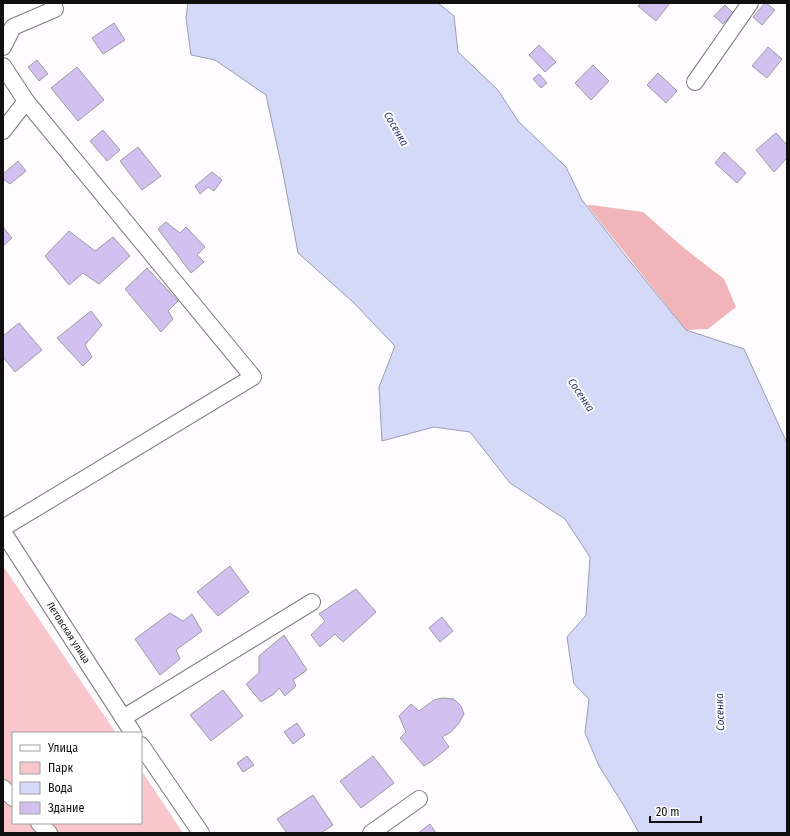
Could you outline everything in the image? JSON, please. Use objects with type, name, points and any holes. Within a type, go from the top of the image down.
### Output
[{"type":"street","points":[[3,48],[12,27],[55,10],[53,3]]},
{"type":"street","points":[[695,82],[750,3]]},
{"type":"street","points":[[3,66],[26,101],[253,377],[3,528]]},
{"type":"street","points":[[3,131],[26,101]]},
{"type":"street","name":"Летовская улица","points":[[3,532],[132,732]]},
{"type":"street","points":[[123,718],[312,602]]},
{"type":"street","points":[[142,746],[201,833]]},
{"type":"street","points":[[3,788],[12,797]]},
{"type":"street","points":[[371,833],[419,799]]},
{"type":"street","points":[[40,824],[49,833]]},
{"type":"green space","points":[[3,566],[115,732],[12,732],[12,824],[142,824],[142,772],[183,833],[3,833]]},
{"type":"shaded area","points":[[587,205],[643,212],[684,248],[724,279],[736,307],[708,329],[686,330]]},
{"type":"water","name":"Сосенка","points":[[188,3],[438,3],[454,16],[458,52],[498,90],[518,121],[566,167],[582,200],[686,330],[744,349],[787,443],[787,833],[639,833],[599,766],[585,733],[589,699],[574,684],[567,637],[586,615],[590,557],[565,519],[510,483],[470,432],[434,427],[382,441],[379,387],[395,346],[353,302],[298,253],[266,95],[215,60],[191,55],[186,18]]},
{"type":"building","points":[[641,3],[670,3],[656,21],[638,6]]},
{"type":"building","points":[[765,3],[775,10],[762,25],[753,17]]},
{"type":"building","points":[[725,5],[733,13],[723,24],[714,16]]},
{"type":"building","points":[[114,23],[125,40],[103,54],[92,38]]},
{"type":"building","points":[[539,45],[556,62],[545,72],[529,55]]},
{"type":"building","points":[[768,47],[782,59],[767,78],[752,66]]},
{"type":"building","points":[[37,60],[48,74],[39,81],[28,67]]},
{"type":"building","points":[[593,65],[609,81],[591,100],[575,83]]},
{"type":"building","points":[[77,67],[104,100],[78,121],[51,88]]},
{"type":"building","points":[[658,73],[677,91],[666,103],[647,85]]},
{"type":"building","points":[[539,74],[547,83],[541,88],[533,79]]},
{"type":"building","points":[[103,130],[120,150],[107,161],[90,141]]},
{"type":"building","points":[[776,133],[787,145],[787,158],[774,172],[756,150]]},
{"type":"building","points":[[138,147],[161,176],[142,190],[120,161]]},
{"type":"building","points":[[724,152],[746,173],[737,183],[715,163]]},
{"type":"building","points":[[18,161],[26,171],[10,184],[3,179],[3,174]]},
{"type":"building","points":[[212,172],[222,180],[214,191],[208,187],[200,194],[195,186]]},
{"type":"building","points":[[166,222],[180,233],[186,227],[205,247],[197,255],[204,262],[191,273],[158,229]]},
{"type":"building","points":[[3,227],[12,238],[3,246]]},
{"type":"building","points":[[69,231],[95,251],[113,237],[130,256],[99,284],[83,273],[69,285],[45,256]]},
{"type":"building","points":[[147,268],[178,301],[168,311],[173,319],[161,332],[125,289]]},
{"type":"building","points":[[91,311],[102,325],[85,345],[92,357],[83,366],[57,338]]},
{"type":"building","points":[[19,323],[42,350],[15,372],[3,357],[3,336]]},
{"type":"building","points":[[230,566],[249,592],[218,616],[197,592]]},
{"type":"building","points":[[356,589],[376,612],[343,642],[335,634],[320,647],[311,635],[325,621],[319,614]]},
{"type":"building","points":[[170,613],[183,621],[192,614],[202,631],[176,650],[180,659],[160,675],[135,639]]},
{"type":"building","points":[[442,617],[453,631],[440,642],[429,628]]},
{"type":"building","points":[[284,635],[307,670],[293,680],[296,686],[285,696],[279,688],[274,694],[261,702],[246,684],[259,673],[259,656]]},
{"type":"building","points":[[223,690],[243,716],[211,741],[190,715]]},
{"type":"building","points":[[442,698],[454,699],[461,706],[464,714],[459,723],[451,732],[442,737],[449,747],[424,766],[400,738],[406,732],[399,716],[411,704],[419,711],[434,700]]},
{"type":"building","points":[[297,723],[305,735],[293,744],[284,732]]},
{"type":"building","points":[[247,756],[254,765],[243,772],[237,763]]},
{"type":"building","points":[[373,756],[394,783],[361,808],[340,781]]},
{"type":"building","points":[[313,795],[333,825],[321,833],[287,833],[277,819]]},
{"type":"building","points":[[430,824],[436,833],[418,833]]}]
